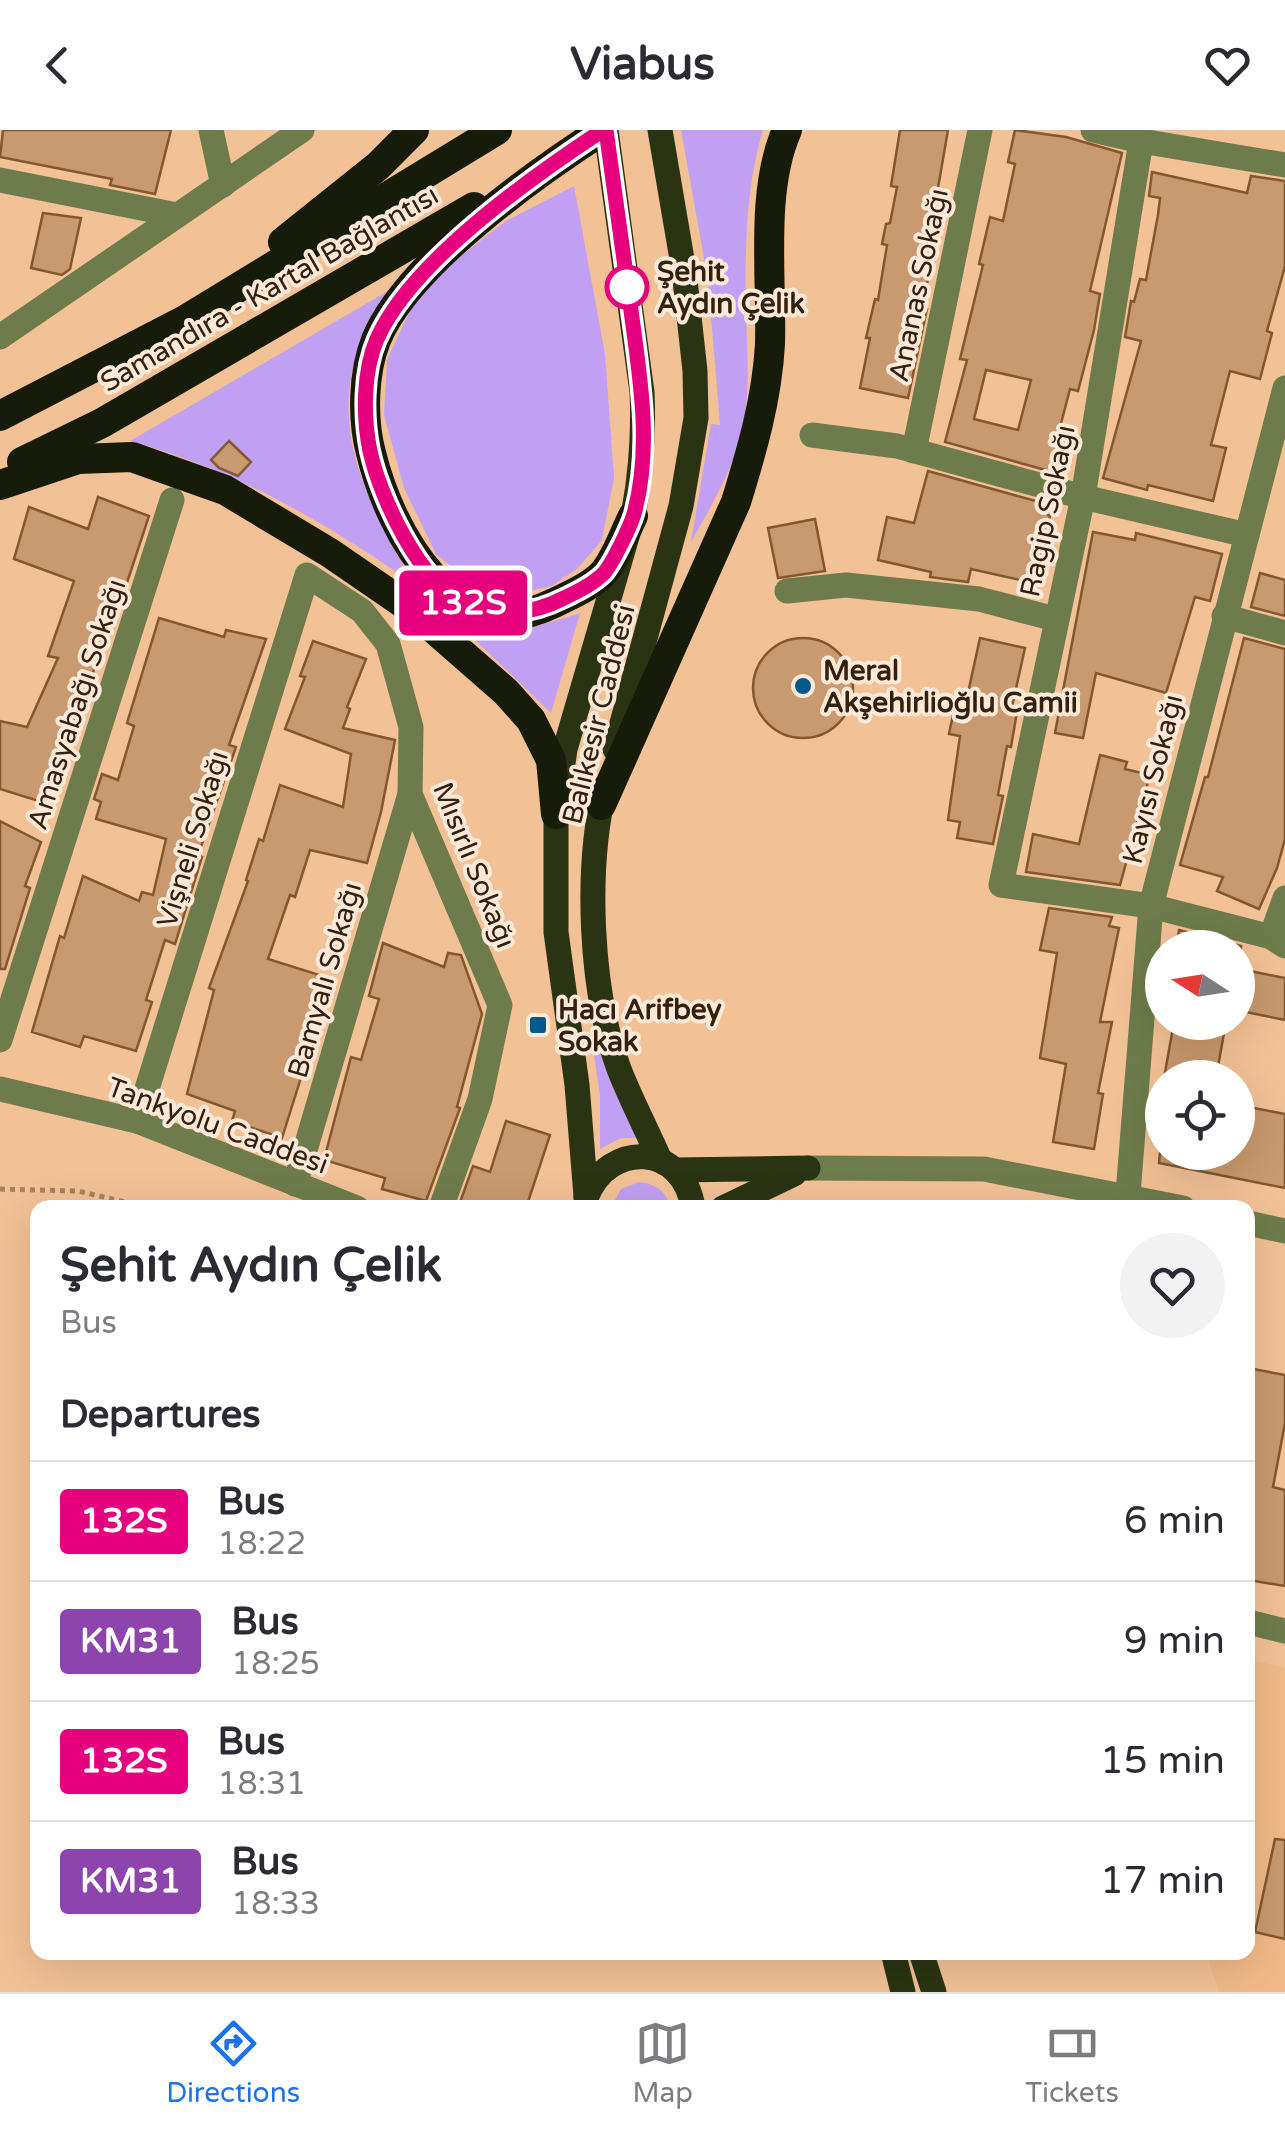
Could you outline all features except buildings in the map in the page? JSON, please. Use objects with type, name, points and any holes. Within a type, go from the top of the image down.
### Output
[{"type":"highway","points":[[186,320],[378,166],[414,130]]},
{"type":"highway","name":"Samandıra - Kartal Bağlantısı","points":[[0,416],[186,320],[497,130]]},
{"type":"highway","points":[[605,130],[437,256],[376,340],[367,380],[366,422],[370,454],[387,498],[424,568],[441,588],[464,603],[499,614],[541,610],[604,573],[633,516]]},
{"type":"highway","points":[[601,805],[736,502],[751,454],[766,391],[772,200],[778,150],[787,130]]},
{"type":"highway","name":"Samandıra - Kartal Bağlantısı","points":[[0,472],[102,422],[568,154]]},
{"type":"highway","points":[[0,485],[78,459],[132,457],[226,490],[410,608],[506,692],[532,720],[551,760],[556,814]]},
{"type":"main road","name":"Balıkesir Caddesi","points":[[585,1200],[577,1086],[556,932],[556,814],[565,749],[633,516],[640,477],[642,392],[605,130]]},
{"type":"main road","name":"Balıkesir Caddesi","points":[[660,130],[684,270],[696,418],[677,523],[601,805],[594,912],[605,1018],[619,1068],[668,1165],[688,1186],[691,1200]]},
{"type":"main road","points":[[586,1200],[593,1180],[606,1166],[623,1158],[642,1156],[668,1165],[808,1168]]},
{"type":"main road","points":[[740,1200],[808,1168]]},
{"type":"main road","points":[[894,1960],[903,1992]]},
{"type":"main road","points":[[924,1960],[934,1992]]},
{"type":"street","points":[[211,130],[223,185]]},
{"type":"street","points":[[0,337],[302,130]]},
{"type":"street","name":"Ananas Sokağı","points":[[914,451],[980,130]]},
{"type":"street","points":[[1093,130],[1285,165]]},
{"type":"street","name":"Ragip Sokağı","points":[[1141,141],[1084,496],[1001,885],[1151,906]]},
{"type":"street","points":[[0,180],[178,215]]},
{"type":"street","name":"Kayısı Sokağı","points":[[1128,1194],[1151,906],[1285,388]]},
{"type":"street","points":[[812,434],[914,451],[1247,535]]},
{"type":"street","name":"Amasyabağı Sokağı","points":[[0,1040],[172,500]]},
{"type":"street","name":"Mısırlı Sokağı","points":[[307,575],[362,611],[388,644],[411,727],[410,794],[500,1005],[480,1099],[444,1200]]},
{"type":"street","name":"Vişneli Sokağı","points":[[137,1121],[307,575]]},
{"type":"street","points":[[787,591],[846,585],[884,588],[979,598],[1055,619]]},
{"type":"street","points":[[1224,616],[1285,634]]},
{"type":"street","name":"Bamyalı Sokağı","points":[[295,1184],[410,794]]},
{"type":"street","points":[[1151,906],[1278,941],[1285,898]]},
{"type":"street","name":"Tankyolu Caddesi","points":[[0,1089],[137,1121],[336,1200]]},
{"type":"street","points":[[808,1168],[984,1169],[1144,1200]]},
{"type":"street","points":[[1255,1225],[1285,1231]]},
{"type":"street","points":[[1255,1624],[1285,1632]]},
{"type":"path","points":[[0,1189],[78,1191],[117,1200]]},
{"type":"shaded area","points":[[681,130],[763,130],[747,221],[745,416],[727,474],[691,542],[711,424],[720,425],[708,280]]},
{"type":"shaded area","points":[[574,186],[605,354],[614,478],[602,540],[577,569],[552,586],[525,592],[480,590],[436,554],[404,488],[384,415],[387,360],[413,304],[453,262],[506,221]]},
{"type":"shaded area","points":[[388,291],[354,364],[350,431],[369,498],[405,569],[399,574],[270,496],[202,465],[130,441]]},
{"type":"shaded area","points":[[580,613],[551,713],[469,634],[472,625],[527,627]]},
{"type":"shaded area","points":[[596,1041],[639,1138],[621,1138],[600,1149],[600,1095],[592,1042]]},
{"type":"shaded area","points":[[639,1182],[650,1184],[667,1200],[615,1200],[621,1189]]},
{"type":"shaded area","points":[[1255,1661],[1285,1668],[1285,1992],[1219,1992],[1208,1960],[1255,1960]]},
{"type":"bus line","name":"132S","points":[[603,130],[437,256],[376,340],[367,380],[370,454],[408,542],[441,588],[464,603],[499,614],[541,610],[604,573],[633,516],[644,432],[642,392],[606,130]]},
{"type":"place","name":"Şehit Aydın Çelik","points":[[627,287]]},
{"type":"place","name":"Meral Akşehirlioğlu Camii","points":[[803,686]]},
{"type":"place","name":"Hacı Ari̇fbey Sokak","points":[[538,1025]]}]
